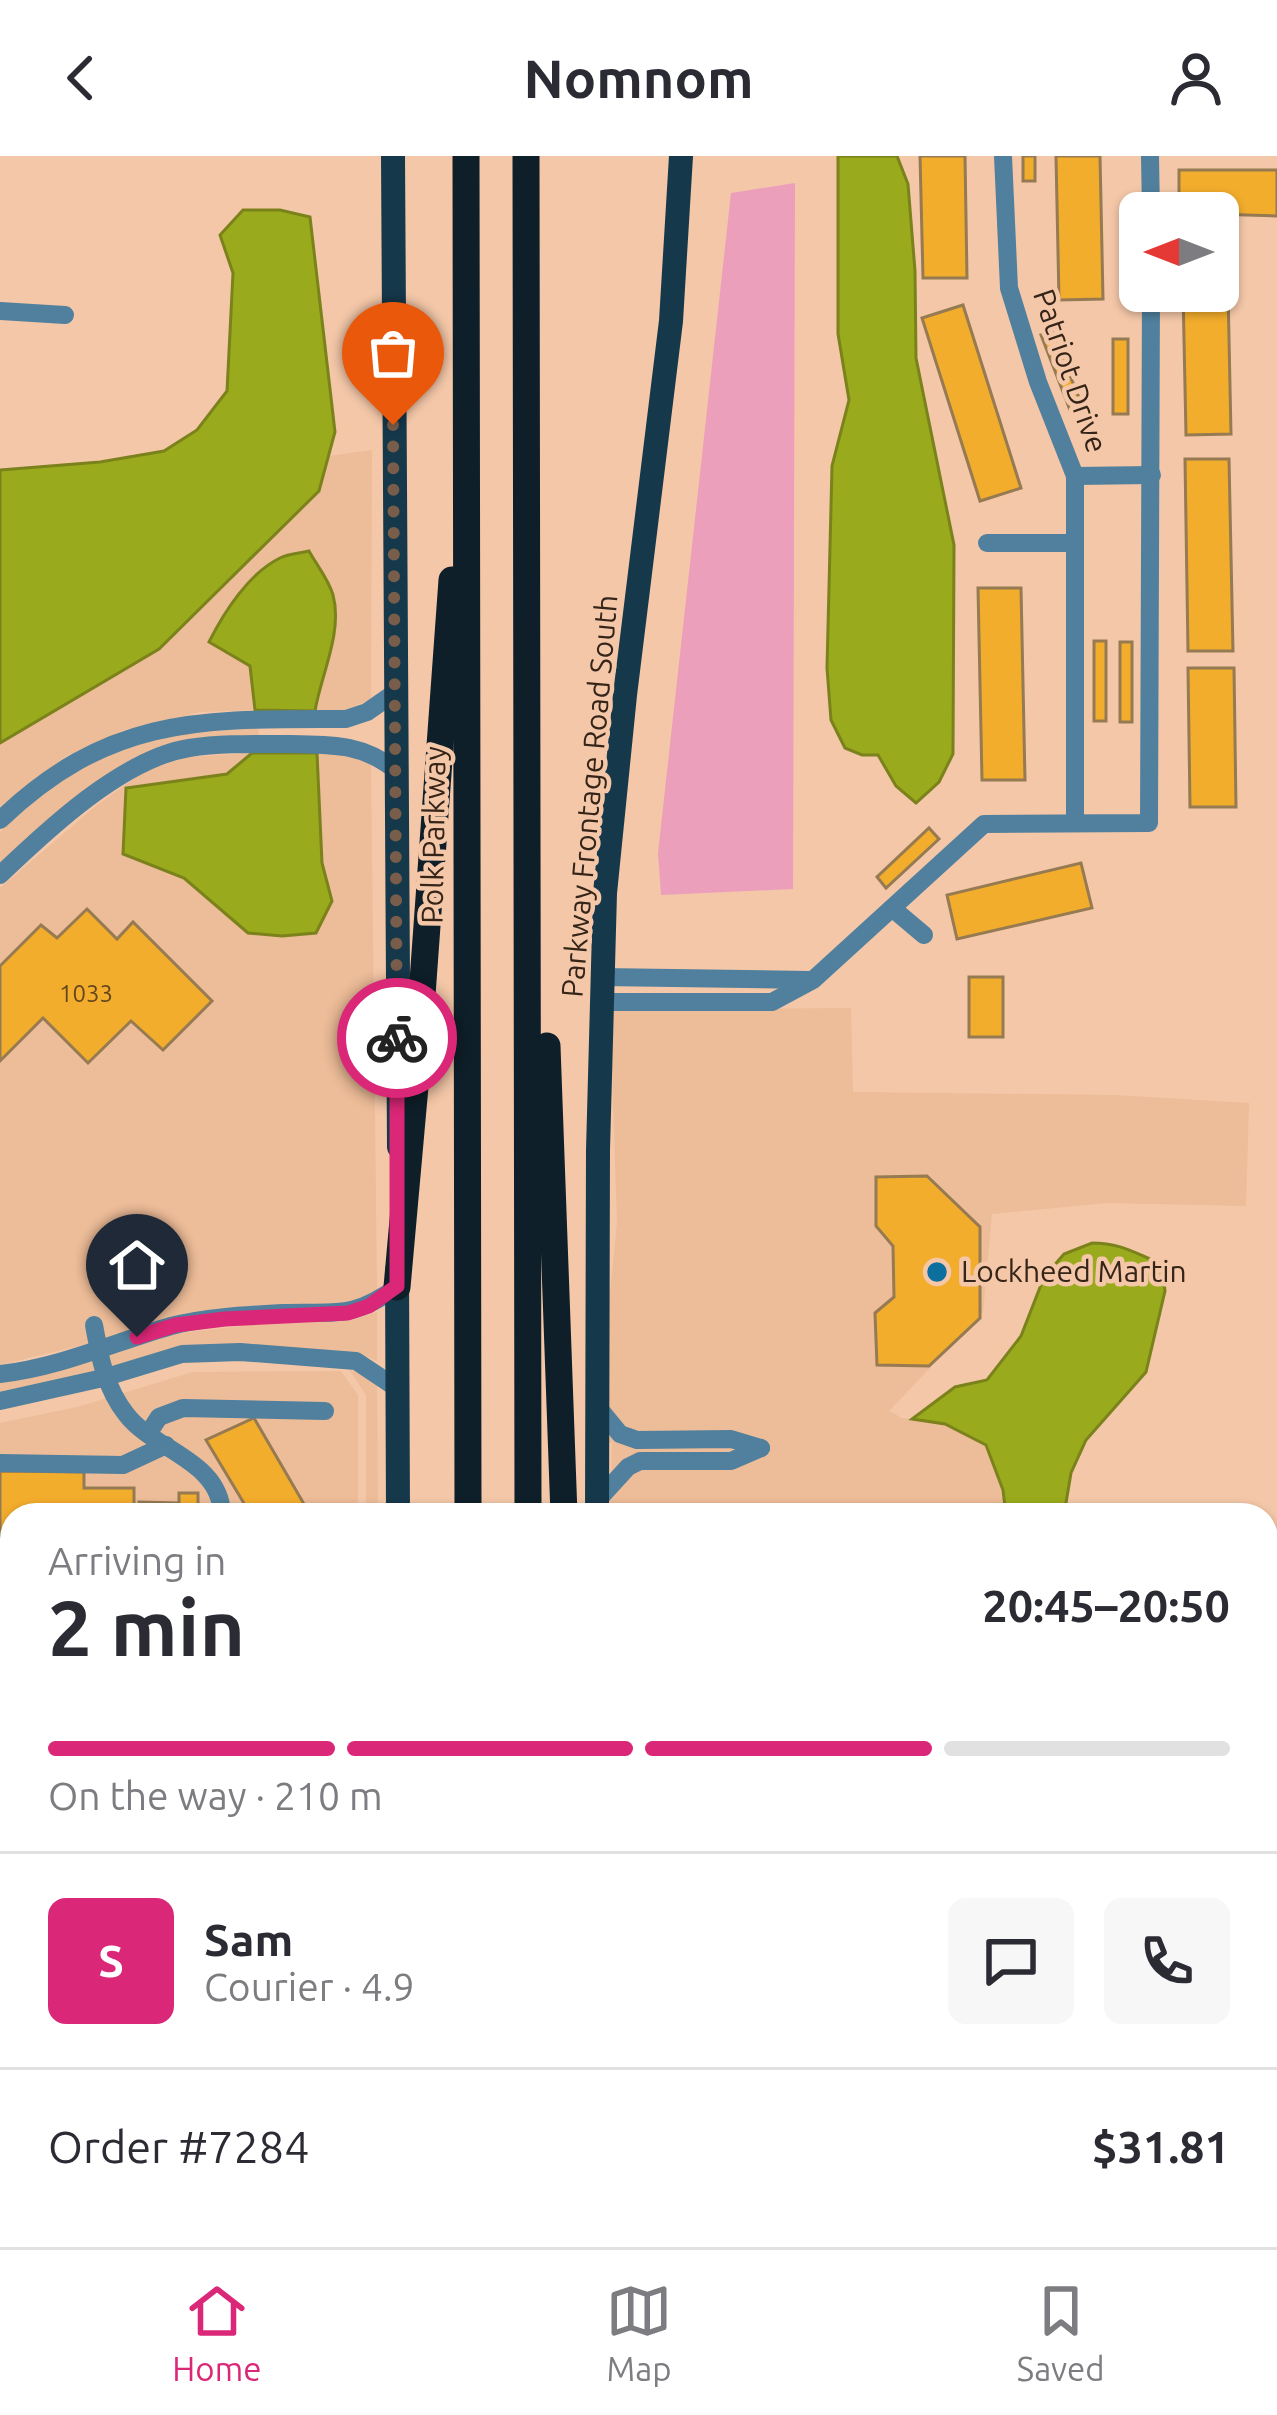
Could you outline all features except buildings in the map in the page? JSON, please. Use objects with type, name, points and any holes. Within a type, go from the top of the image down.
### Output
[{"type":"highway","name":"Polk Parkway","points":[[466,156],[467,1503]]},
{"type":"highway","points":[[526,156],[528,1503]]},
{"type":"highway","points":[[397,1286],[418,1064],[443,680],[468,421]]},
{"type":"highway","points":[[529,705],[541,868],[564,1503]]},
{"type":"main road","points":[[393,156],[398,1503]]},
{"type":"main road","name":"Parkway Frontage Road South","points":[[597,1503],[601,990],[625,695],[671,321],[682,156]]},
{"type":"street","name":"Patriot Drive","points":[[1003,156],[1009,288],[1038,382],[1076,476],[1076,823]]},
{"type":"street","points":[[1150,156],[1150,192]]},
{"type":"street","points":[[0,311],[65,315]]},
{"type":"street","name":"Patriot Drive","points":[[601,990],[772,1001],[814,980],[984,824],[1149,823],[1151,312]]},
{"type":"street","points":[[1076,476],[1152,475]]},
{"type":"street","points":[[987,542],[1076,542]]},
{"type":"street","points":[[0,820],[71,764],[127,738],[202,721],[346,719],[367,712],[393,694]]},
{"type":"street","points":[[0,875],[91,798],[140,764],[184,748],[356,747],[394,770]]},
{"type":"street","points":[[892,908],[924,935]]},
{"type":"street","points":[[0,1374],[176,1325],[283,1313],[348,1313],[369,1306],[397,1286]]},
{"type":"street","points":[[94,1325],[103,1378],[115,1391],[122,1410],[148,1435],[184,1456],[210,1481],[221,1503]]},
{"type":"street","points":[[0,1401],[182,1354],[240,1352],[356,1361],[398,1389]]},
{"type":"street","points":[[597,1406],[620,1434],[637,1440],[730,1439],[761,1448],[731,1461],[640,1461],[628,1467],[601,1503]]},
{"type":"street","points":[[148,1435],[159,1418],[184,1408],[325,1411]]},
{"type":"street","points":[[0,1463],[123,1465],[166,1445]]},
{"type":"shaded area","points":[[838,156],[897,156],[908,184],[916,358],[954,545],[953,754],[939,782],[916,803],[896,786],[878,755],[845,748],[831,720],[827,668],[832,466],[849,400],[838,334]]},
{"type":"shaded area","points":[[795,183],[793,889],[661,895],[658,853],[731,193]]},
{"type":"shaded area","points":[[243,210],[280,210],[310,217],[335,432],[319,491],[159,649],[0,743],[0,470],[164,451],[197,430],[227,391],[233,273],[220,235]]},
{"type":"shaded area","points":[[372,450],[371,699],[344,711],[315,711],[320,675],[250,666],[255,710],[200,712],[124,730],[66,756],[0,807],[0,743],[159,649],[319,491],[329,456]]},
{"type":"shaded area","points":[[309,551],[329,584],[335,609],[333,638],[315,711],[255,710],[250,666],[209,642],[230,606],[258,573],[280,558]]},
{"type":"shaded area","points":[[258,728],[259,735],[183,740],[134,757],[0,863],[0,832],[76,771],[169,734]]},
{"type":"shaded area","points":[[252,753],[227,774],[126,788],[123,854],[184,878],[248,933],[332,901],[322,863],[317,753],[353,755],[371,763],[377,1290],[346,1304],[95,1342],[0,1365],[0,888],[97,805],[145,771],[187,757]]},
{"type":"shaded area","points":[[252,753],[317,753],[322,863],[332,901],[316,933],[248,933],[184,878],[123,854],[126,788],[227,774]]},
{"type":"shaded area","points":[[851,1008],[853,1092],[1115,1095],[1249,1103],[1246,1206],[1106,1203],[992,1214],[983,1312],[889,1411],[902,1418],[945,1424],[986,1445],[1005,1503],[610,1503],[607,1324],[617,1222],[610,1010]]},
{"type":"shaded area","points":[[1103,1243],[1162,1264],[1165,1291],[1146,1372],[1086,1440],[1071,1473],[1066,1503],[1005,1503],[986,1445],[945,1424],[912,1419],[955,1387],[987,1380],[1021,1336],[1044,1277],[1064,1254]]},
{"type":"shaded area","points":[[377,1312],[377,1361],[357,1352],[333,1350],[182,1345],[0,1393],[0,1382],[102,1358],[178,1333],[348,1321]]},
{"type":"shaded area","points":[[349,1369],[377,1383],[378,1503],[366,1503],[366,1395]]},
{"type":"shaded area","points":[[341,1371],[358,1395],[358,1503],[0,1503],[0,1423],[77,1407],[193,1372]]},
{"type":"way so far","points":[[393,425],[397,1038]]},
{"type":"place","name":"Lockheed Martin","points":[[937,1272]]},
{"type":"route","points":[[137,1337],[176,1325],[225,1319],[348,1313],[369,1306],[397,1286],[397,1038]]}]
